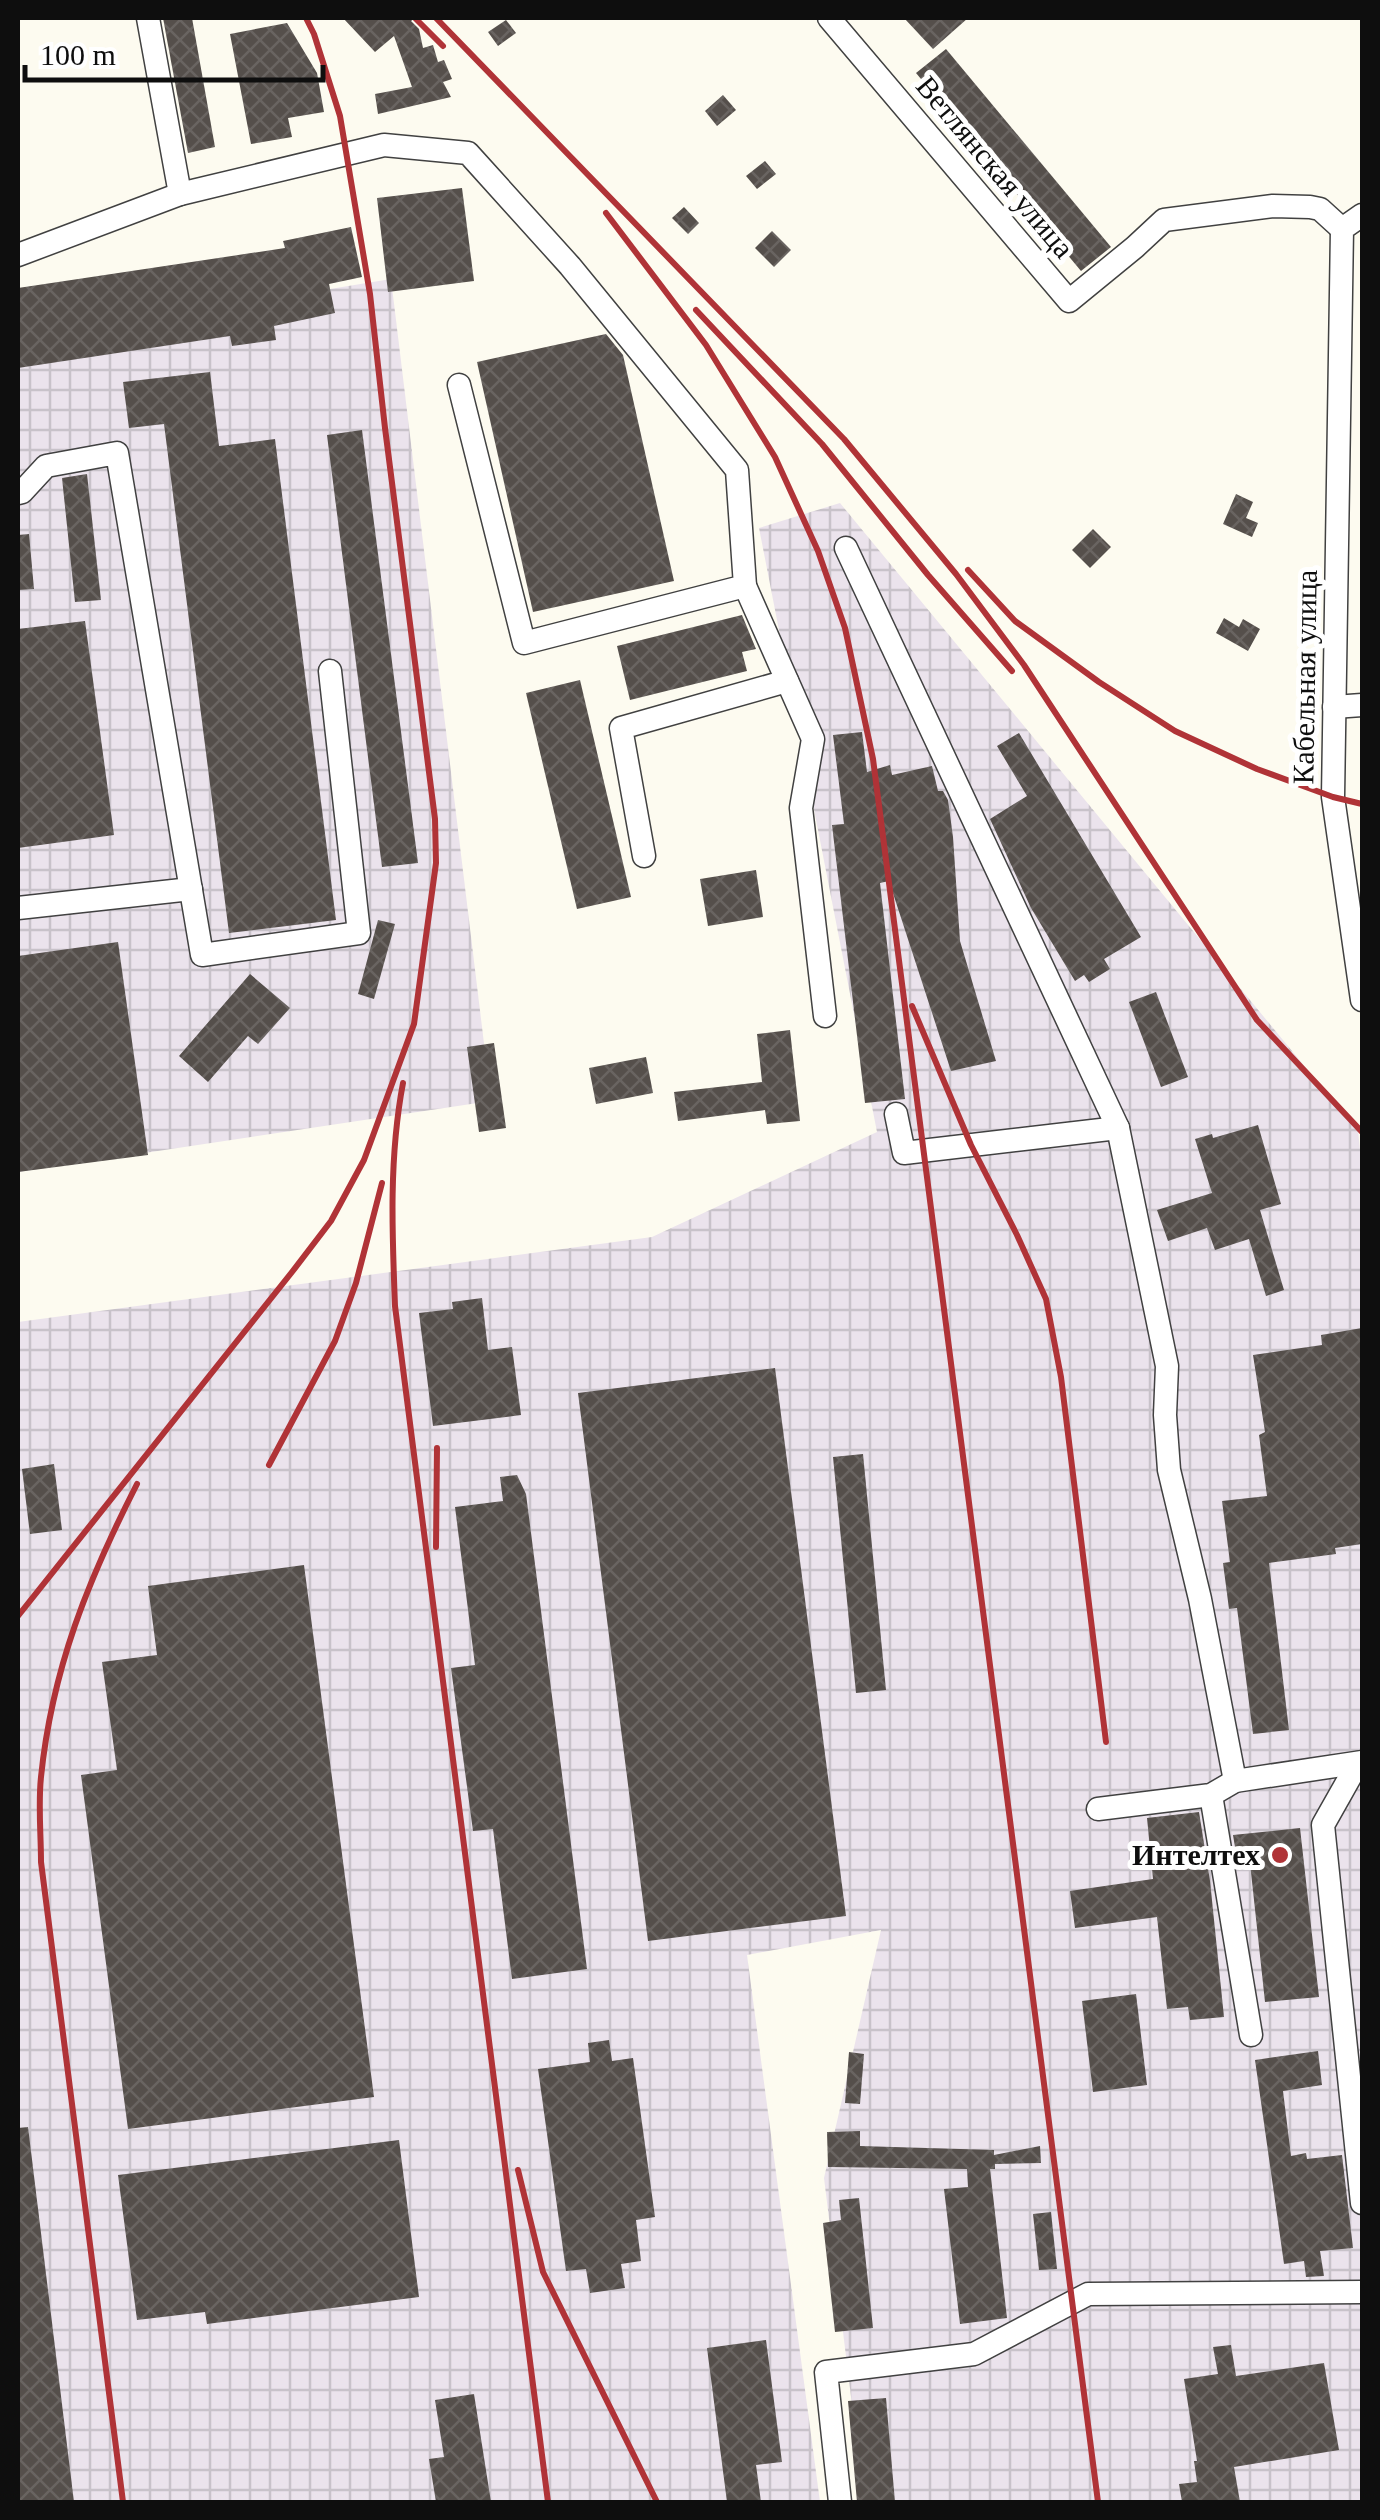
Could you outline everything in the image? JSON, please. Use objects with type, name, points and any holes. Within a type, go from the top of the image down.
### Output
[{"type":"street","points":[[148,18],[180,194]]},
{"type":"street","name":"Ветлянская улица","points":[[829,18],[1069,301],[1164,220],[1274,206],[1310,207],[1320,209],[1342,229]]},
{"type":"street","points":[[18,255],[180,194],[384,145],[468,154],[570,266],[737,470],[745,586],[813,739],[801,808],[826,1016]]},
{"type":"street","points":[[1342,229],[1362,215]]},
{"type":"street","name":"Кабельная улица","points":[[1342,229],[1333,798],[1362,1000]]},
{"type":"street","points":[[1341,354],[1362,334]]},
{"type":"street","points":[[459,384],[524,642],[745,586]]},
{"type":"street","points":[[18,493],[46,466],[118,453],[202,956],[359,932],[330,672]]},
{"type":"street","points":[[846,548],[1118,1128],[1167,1366],[1169,1470],[1200,1599],[1235,1780]]},
{"type":"street","points":[[644,856],[622,728],[787,681]]},
{"type":"street","points":[[1334,708],[1362,705]]},
{"type":"street","points":[[18,908],[191,889]]},
{"type":"street","points":[[896,1114],[904,1153],[1118,1128]]},
{"type":"street","points":[[1098,1809],[1211,1796],[1235,1780],[1360,1762]]},
{"type":"street","points":[[1360,1762],[1322,1825],[1362,2203]]},
{"type":"street","points":[[1211,1796],[1250,2035]]},
{"type":"street","points":[[840,2502],[826,2372],[974,2354],[1088,2294],[1362,2292]]},
{"type":"shaded area","points":[[391,279],[491,1101],[18,1172],[18,340]]},
{"type":"shaded area","points":[[840,503],[1358,1131],[1362,1168],[1362,2502],[864,2502],[824,2178],[881,1930],[747,1955],[820,2502],[18,2502],[18,1322],[652,1237],[877,1132],[759,528]]},
{"type":"building","points":[[163,18],[192,18],[215,147],[188,153]]},
{"type":"building","points":[[343,18],[415,18],[411,21],[419,29],[423,48],[433,45],[438,62],[444,60],[452,79],[443,82],[451,97],[378,114],[375,94],[412,87],[394,36],[375,52]]},
{"type":"building","points":[[904,18],[968,18],[933,49]]},
{"type":"building","points":[[506,20],[516,33],[498,46],[488,32]]},
{"type":"building","points":[[287,23],[317,73],[324,112],[288,118],[292,137],[251,144],[230,34]]},
{"type":"building","points":[[946,49],[1111,247],[1081,271],[916,73]]},
{"type":"building","points":[[723,95],[736,110],[717,126],[705,111]]},
{"type":"building","points":[[765,161],[776,174],[757,189],[746,176]]},
{"type":"building","points":[[462,188],[474,281],[388,292],[377,198]]},
{"type":"building","points":[[684,207],[699,223],[688,234],[672,218]]},
{"type":"building","points":[[351,227],[362,277],[329,284],[335,313],[274,326],[276,340],[232,346],[230,336],[18,368],[18,288],[285,248],[283,241]]},
{"type":"building","points":[[772,231],[791,250],[774,267],[755,248]]},
{"type":"building","points":[[606,334],[623,355],[674,581],[533,612],[477,362]]},
{"type":"building","points":[[210,372],[219,446],[275,439],[336,920],[229,933],[164,424],[129,428],[123,382]]},
{"type":"building","points":[[362,430],[418,863],[382,867],[327,435]]},
{"type":"building","points":[[87,474],[101,600],[75,602],[62,478]]},
{"type":"building","points":[[1236,494],[1253,502],[1246,518],[1258,523],[1252,537],[1223,524]]},
{"type":"building","points":[[1093,529],[1111,547],[1090,568],[1072,550]]},
{"type":"building","points":[[29,534],[34,589],[18,590],[18,535]]},
{"type":"building","points":[[742,615],[756,649],[742,652],[747,671],[630,700],[617,646]]},
{"type":"building","points":[[1224,618],[1239,627],[1243,619],[1260,629],[1248,651],[1216,633]]},
{"type":"building","points":[[85,621],[114,835],[18,848],[18,629]]},
{"type":"building","points":[[580,680],[631,897],[577,909],[526,693]]},
{"type":"building","points":[[862,732],[867,772],[890,765],[892,775],[932,766],[938,791],[943,791],[948,800],[960,941],[996,1061],[951,1071],[889,881],[880,883],[905,1099],[865,1103],[832,825],[844,824],[833,735]]},
{"type":"building","points":[[1019,733],[1141,937],[1104,959],[1110,969],[1089,982],[1084,975],[1075,981],[1031,908],[990,819],[1027,796],[997,746]]},
{"type":"building","points":[[756,870],[763,917],[708,926],[700,879]]},
{"type":"building","points":[[378,920],[395,924],[374,999],[358,994]]},
{"type":"building","points":[[118,942],[148,1155],[18,1172],[18,956]]},
{"type":"building","points":[[250,974],[290,1008],[258,1044],[248,1036],[208,1082],[179,1056]]},
{"type":"building","points":[[1156,992],[1188,1077],[1161,1087],[1129,1002]]},
{"type":"building","points":[[790,1030],[800,1121],[767,1124],[765,1110],[678,1121],[674,1092],[762,1082],[757,1034]]},
{"type":"building","points":[[494,1043],[506,1128],[479,1132],[467,1047]]},
{"type":"building","points":[[646,1057],[653,1093],[596,1104],[589,1068]]},
{"type":"building","points":[[1258,1125],[1281,1204],[1260,1210],[1284,1290],[1266,1296],[1249,1239],[1215,1250],[1207,1228],[1168,1241],[1157,1210],[1212,1193],[1195,1139]]},
{"type":"building","points":[[482,1298],[488,1350],[512,1347],[521,1415],[433,1426],[419,1313],[453,1309],[452,1302]]},
{"type":"building","points":[[1362,1328],[1362,1544],[1335,1548],[1336,1554],[1269,1563],[1289,1730],[1253,1734],[1237,1608],[1229,1609],[1223,1563],[1230,1562],[1222,1501],[1267,1496],[1259,1435],[1265,1432],[1253,1355],[1322,1345],[1321,1335]]},
{"type":"building","points":[[775,1368],[846,1916],[648,1941],[578,1393]]},
{"type":"building","points":[[863,1454],[886,1690],[856,1693],[833,1457]]},
{"type":"building","points":[[54,1464],[62,1530],[30,1534],[22,1469]]},
{"type":"building","points":[[517,1475],[526,1494],[587,1969],[512,1979],[493,1829],[473,1831],[451,1668],[475,1665],[455,1507],[503,1501],[500,1477]]},
{"type":"building","points":[[304,1565],[374,2097],[128,2129],[81,1775],[117,1770],[102,1662],[157,1655],[148,1586]]},
{"type":"building","points":[[1199,1812],[1224,2017],[1190,2020],[1188,2007],[1167,2009],[1157,1917],[1075,1928],[1070,1891],[1153,1879],[1147,1818]]},
{"type":"building","points":[[1300,1828],[1319,1997],[1265,2002],[1250,1863],[1238,1865],[1233,1835]]},
{"type":"building","points":[[1136,1994],[1147,2085],[1093,2092],[1082,2001]]},
{"type":"building","points":[[609,2040],[612,2061],[633,2058],[655,2217],[636,2220],[641,2261],[621,2264],[625,2288],[590,2293],[586,2269],[566,2271],[538,2069],[590,2062],[588,2043]]},
{"type":"building","points":[[1318,2051],[1322,2085],[1283,2091],[1291,2156],[1306,2153],[1307,2159],[1342,2155],[1353,2248],[1320,2251],[1324,2276],[1306,2277],[1304,2261],[1284,2264],[1255,2060]]},
{"type":"building","points":[[849,2052],[864,2054],[860,2104],[845,2103]]},
{"type":"building","points":[[28,2127],[74,2502],[18,2502],[18,2128]]},
{"type":"building","points":[[860,2131],[860,2146],[994,2150],[994,2155],[1040,2146],[1041,2163],[995,2164],[995,2169],[990,2169],[1007,2318],[960,2324],[944,2189],[968,2187],[967,2169],[828,2167],[827,2132]]},
{"type":"building","points":[[399,2140],[419,2297],[207,2324],[205,2312],[137,2320],[118,2175]]},
{"type":"building","points":[[859,2198],[873,2328],[835,2332],[823,2223],[841,2220],[839,2200]]},
{"type":"building","points":[[1051,2212],[1057,2269],[1039,2270],[1033,2214]]},
{"type":"building","points":[[766,2340],[782,2462],[756,2465],[761,2502],[727,2502],[707,2348]]},
{"type":"building","points":[[1231,2345],[1236,2376],[1324,2363],[1339,2450],[1234,2467],[1240,2502],[1182,2502],[1179,2484],[1197,2482],[1184,2379],[1218,2374],[1213,2347]]},
{"type":"building","points":[[474,2394],[491,2502],[436,2502],[429,2459],[444,2457],[435,2400]]},
{"type":"building","points":[[886,2398],[895,2502],[857,2502],[848,2401]]},
{"type":"railway","points":[[18,1616],[331,1221],[364,1160],[414,1024],[436,863],[435,819],[370,294],[340,116],[306,18]]},
{"type":"railway","points":[[415,18],[443,46]]},
{"type":"railway","points":[[436,18],[844,439],[956,574],[1024,665],[1257,1020],[1362,1132]]},
{"type":"railway","points":[[606,213],[706,345],[775,457],[818,551],[845,628],[873,759],[1098,2502]]},
{"type":"railway","points":[[696,310],[822,444],[1012,671]]},
{"type":"railway","points":[[968,570],[1015,621],[1175,731],[1257,769],[1362,804]]},
{"type":"railway","points":[[912,1006],[971,1145],[1046,1299],[1061,1377],[1106,1742]]},
{"type":"railway","points":[[403,1083],[394,1166],[395,1306],[548,2502]]},
{"type":"railway","points":[[269,1465],[335,1341],[356,1283],[382,1183]]},
{"type":"railway","points":[[436,1547],[437,1448]]},
{"type":"railway","points":[[123,2502],[41,1862],[40,1798],[46,1737],[63,1662],[88,1590],[137,1484]]},
{"type":"railway","points":[[518,2170],[543,2272],[657,2502]]},
{"type":"place","name":"Интелтех","points":[[1280,1855]]}]
